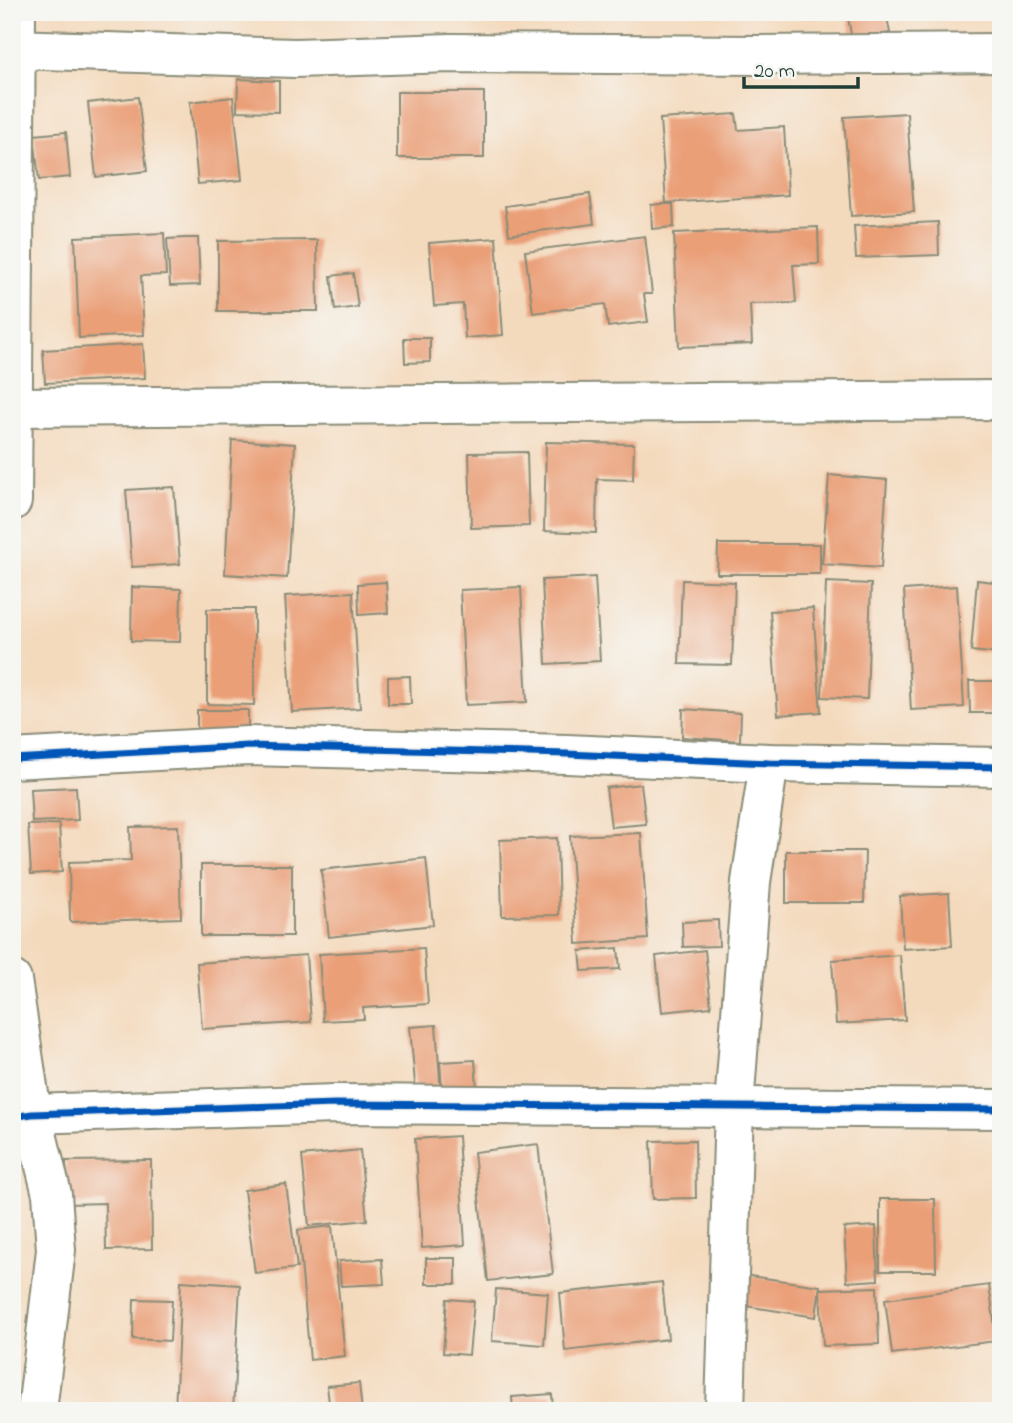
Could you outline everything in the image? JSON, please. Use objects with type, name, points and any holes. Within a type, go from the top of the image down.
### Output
[{"type":"street","points":[[12,501],[14,37],[295,58],[451,53],[1001,53]]},
{"type":"street","points":[[13,407],[1001,400]]},
{"type":"street","points":[[12,759],[248,746],[567,754],[769,763],[1001,767]]},
{"type":"street","points":[[725,1411],[734,1106],[751,882],[769,763]]},
{"type":"street","points":[[12,980],[22,1116],[52,1194],[56,1250],[37,1411]]},
{"type":"street","points":[[22,1116],[335,1104],[1001,1109]]},
{"type":"building","points":[[847,12],[886,12],[890,33],[852,40]]},
{"type":"building","points":[[238,79],[279,81],[279,112],[237,111]]},
{"type":"building","points":[[397,92],[484,92],[484,158],[397,158]]},
{"type":"building","points":[[138,97],[147,171],[96,177],[88,103]]},
{"type":"building","points":[[233,97],[242,180],[198,184],[190,102]]},
{"type":"building","points":[[907,113],[914,212],[851,216],[844,117]]},
{"type":"building","points":[[736,114],[738,130],[784,127],[788,195],[666,203],[660,119]]},
{"type":"building","points":[[66,132],[70,177],[39,180],[34,135]]},
{"type":"building","points":[[590,194],[594,224],[509,235],[505,206]]},
{"type":"building","points":[[673,204],[674,227],[652,229],[651,205]]},
{"type":"building","points":[[938,222],[939,255],[856,258],[854,226]]},
{"type":"building","points":[[818,227],[819,264],[793,265],[796,303],[750,304],[752,344],[679,347],[674,233]]},
{"type":"building","points":[[164,233],[166,275],[141,276],[144,335],[79,338],[75,237]]},
{"type":"building","points":[[645,236],[652,294],[644,294],[648,322],[608,327],[605,304],[533,313],[525,251]]},
{"type":"building","points":[[198,238],[200,285],[170,286],[167,239]]},
{"type":"building","points":[[496,238],[503,335],[465,338],[463,304],[434,306],[429,243]]},
{"type":"building","points":[[317,240],[318,311],[218,311],[218,241]]},
{"type":"building","points":[[353,273],[358,307],[335,310],[331,276]]},
{"type":"building","points":[[404,338],[430,338],[430,362],[405,363]]},
{"type":"building","points":[[143,344],[145,378],[45,383],[43,350]]},
{"type":"building","points":[[232,440],[295,444],[287,578],[225,574]]},
{"type":"building","points":[[546,442],[634,444],[633,480],[597,479],[596,533],[544,531]]},
{"type":"building","points":[[527,452],[529,526],[471,528],[469,453]]},
{"type":"building","points":[[829,475],[887,480],[881,568],[822,564]]},
{"type":"building","points":[[174,487],[180,564],[132,567],[126,490]]},
{"type":"building","points":[[718,544],[820,544],[820,574],[717,574]]},
{"type":"building","points":[[595,577],[600,661],[546,664],[542,580]]},
{"type":"building","points":[[682,580],[735,582],[732,665],[679,664]]},
{"type":"building","points":[[977,580],[1001,583],[1001,654],[971,651]]},
{"type":"building","points":[[386,582],[388,613],[359,615],[358,584]]},
{"type":"building","points":[[826,582],[871,584],[867,699],[822,697]]},
{"type":"building","points":[[957,586],[964,707],[911,710],[904,590]]},
{"type":"building","points":[[132,587],[181,589],[180,642],[131,641]]},
{"type":"building","points":[[521,587],[527,702],[466,705],[460,590]]},
{"type":"building","points":[[353,592],[360,708],[292,712],[285,596]]},
{"type":"building","points":[[813,608],[821,712],[778,715],[770,611]]},
{"type":"building","points":[[207,609],[254,609],[254,705],[207,704]]},
{"type":"building","points":[[410,676],[411,704],[388,704],[388,677]]},
{"type":"building","points":[[969,681],[1001,681],[1001,713],[970,713]]},
{"type":"building","points":[[683,709],[741,713],[740,741],[682,737]]},
{"type":"building","points":[[197,710],[248,710],[248,734],[197,734]]},
{"type":"building","points":[[641,784],[646,824],[611,827],[606,788]]},
{"type":"building","points":[[76,787],[78,820],[32,822],[30,789]]},
{"type":"building","points":[[59,824],[62,872],[31,874],[28,825]]},
{"type":"building","points":[[178,826],[181,918],[70,922],[69,862],[131,860],[130,827]]},
{"type":"building","points":[[641,833],[648,939],[577,944],[570,836]]},
{"type":"building","points":[[557,838],[559,915],[502,916],[500,840]]},
{"type":"building","points":[[786,851],[865,851],[864,903],[786,903]]},
{"type":"building","points":[[426,858],[433,925],[329,937],[321,870]]},
{"type":"building","points":[[201,865],[292,865],[292,936],[201,936]]},
{"type":"building","points":[[949,893],[952,946],[903,949],[900,896]]},
{"type":"building","points":[[718,920],[719,946],[683,947],[682,922]]},
{"type":"building","points":[[424,948],[428,1004],[363,1008],[364,1019],[323,1021],[319,954]]},
{"type":"building","points":[[618,948],[620,969],[582,971],[580,951]]},
{"type":"building","points":[[705,950],[711,1007],[662,1012],[656,956]]},
{"type":"building","points":[[306,955],[311,1022],[202,1029],[197,963]]},
{"type":"building","points":[[900,955],[905,1020],[836,1024],[832,960]]},
{"type":"building","points":[[436,1025],[441,1093],[416,1095],[410,1027]]},
{"type":"building","points":[[475,1060],[477,1088],[442,1090],[440,1062]]},
{"type":"building","points":[[458,1136],[465,1245],[422,1248],[415,1139]]},
{"type":"building","points":[[695,1140],[696,1198],[653,1199],[651,1141]]},
{"type":"building","points":[[538,1144],[553,1274],[488,1281],[474,1152]]},
{"type":"building","points":[[360,1150],[367,1220],[309,1226],[302,1156]]},
{"type":"building","points":[[151,1160],[152,1249],[106,1250],[105,1203],[67,1204],[66,1161]]},
{"type":"building","points":[[286,1184],[297,1268],[255,1273],[244,1190]]},
{"type":"building","points":[[880,1199],[935,1199],[936,1271],[880,1271]]},
{"type":"building","points":[[332,1226],[345,1356],[310,1360],[298,1230]]},
{"type":"building","points":[[876,1226],[878,1280],[847,1282],[844,1228]]},
{"type":"building","points":[[426,1258],[456,1258],[456,1284],[426,1284]]},
{"type":"building","points":[[382,1259],[384,1284],[341,1286],[339,1261]]},
{"type":"building","points":[[743,1275],[820,1286],[816,1317],[739,1305]]},
{"type":"building","points":[[181,1281],[240,1285],[233,1411],[175,1411]]},
{"type":"building","points":[[662,1282],[668,1339],[565,1351],[560,1293]]},
{"type":"building","points":[[989,1285],[997,1341],[892,1354],[885,1299]]},
{"type":"building","points":[[877,1287],[879,1344],[823,1346],[820,1289]]},
{"type":"building","points":[[496,1289],[548,1293],[544,1345],[492,1341]]},
{"type":"building","points":[[134,1299],[172,1300],[170,1341],[133,1339]]},
{"type":"building","points":[[447,1299],[474,1301],[469,1355],[443,1353]]},
{"type":"building","points":[[359,1383],[362,1411],[330,1411],[327,1386]]},
{"type":"building","points":[[552,1394],[553,1411],[513,1411],[512,1397]]},
{"type":"cycle path","points":[[12,759],[248,746],[567,754],[769,763],[1001,767]]},
{"type":"cycle path","points":[[12,1117],[32,1114],[335,1104],[1001,1109]]}]
